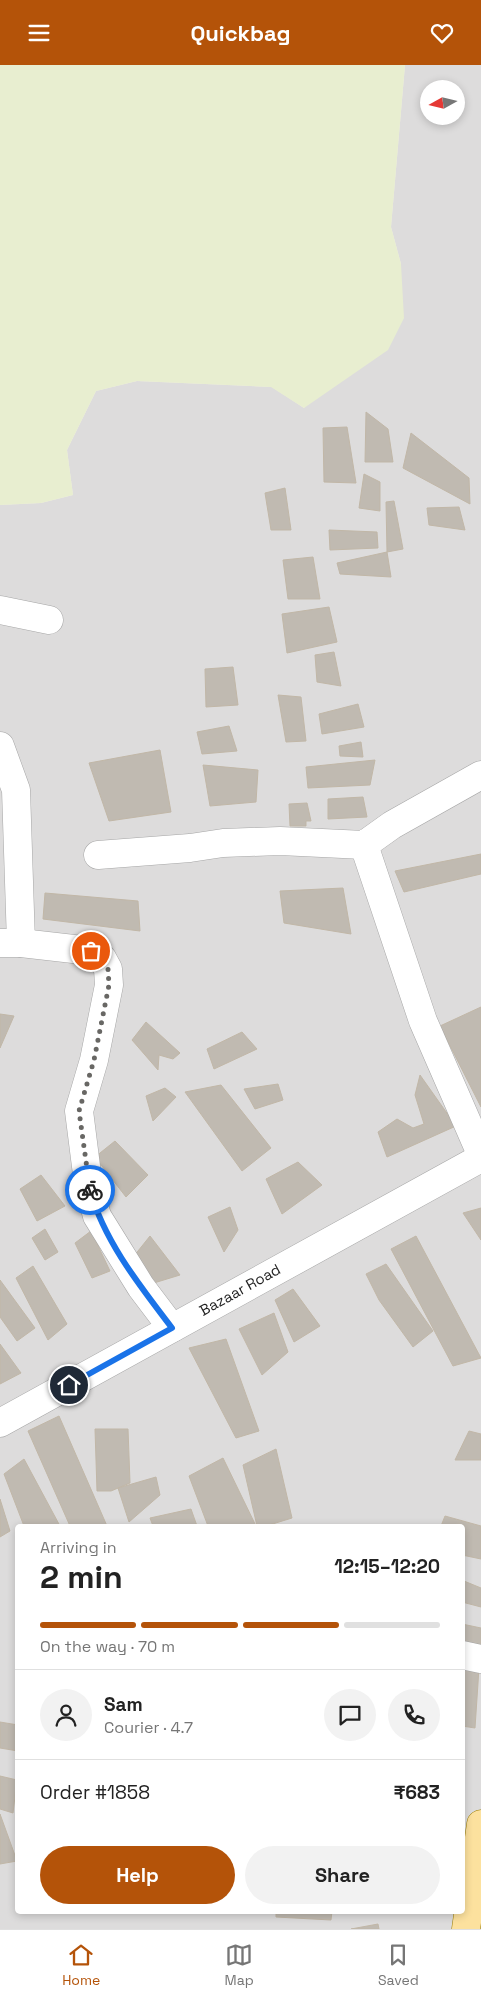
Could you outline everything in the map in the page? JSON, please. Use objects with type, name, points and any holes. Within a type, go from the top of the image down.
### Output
[{"type":"main road","points":[[466,1929],[481,1824]]},
{"type":"street","points":[[0,610],[49,619]]},
{"type":"street","points":[[0,746],[16,790],[11,943],[91,951],[102,957],[108,969],[109,985],[94,1060],[79,1111],[88,1182],[98,1216],[141,1287],[172,1328]]},
{"type":"street","points":[[98,855],[190,848],[223,843],[280,841],[364,845],[392,825],[481,775]]},
{"type":"street","points":[[364,845],[423,1021],[481,1156]]},
{"type":"street","name":"Bazaar Road","points":[[0,1423],[481,1156]]},
{"type":"street","points":[[465,1656],[481,1659]]},
{"type":"shaded area","points":[[405,65],[481,65],[481,1929],[0,1929],[0,505],[41,503],[73,495],[67,450],[96,391],[137,381],[272,387],[304,408],[401,264],[391,227]]},
{"type":"green space","points":[[0,65],[405,65],[391,227],[401,264],[404,318],[388,350],[304,408],[271,387],[137,381],[96,391],[67,450],[73,495],[41,503],[0,505]]},
{"type":"building","points":[[366,412],[388,429],[393,462],[365,462]]},
{"type":"building","points":[[347,427],[356,483],[324,482],[323,428]]},
{"type":"building","points":[[411,433],[469,478],[470,504],[403,468]]},
{"type":"building","points":[[364,474],[380,482],[380,511],[359,508]]},
{"type":"building","points":[[285,488],[291,530],[271,530],[265,493]]},
{"type":"building","points":[[394,501],[403,549],[387,552],[386,502]]},
{"type":"building","points":[[459,507],[465,530],[429,525],[427,508]]},
{"type":"building","points":[[329,530],[377,532],[378,548],[330,550]]},
{"type":"building","points":[[387,552],[391,577],[340,574],[337,563]]},
{"type":"building","points":[[313,557],[320,599],[288,599],[283,560]]},
{"type":"building","points":[[329,607],[337,642],[287,653],[282,614]]},
{"type":"building","points":[[334,652],[341,686],[317,682],[315,655]]},
{"type":"building","points":[[233,667],[238,705],[206,707],[205,669]]},
{"type":"building","points":[[278,695],[301,697],[306,741],[286,742]]},
{"type":"building","points":[[358,704],[364,727],[322,734],[319,714]]},
{"type":"building","points":[[229,726],[237,751],[202,754],[197,732]]},
{"type":"building","points":[[361,742],[363,757],[340,756],[339,746]]},
{"type":"building","points":[[160,750],[171,812],[109,821],[89,763]]},
{"type":"building","points":[[375,760],[370,785],[308,788],[306,767]]},
{"type":"building","points":[[203,765],[258,770],[256,802],[210,806]]},
{"type":"building","points":[[363,797],[367,817],[328,819],[328,799]]},
{"type":"building","points":[[307,803],[311,821],[306,821],[306,826],[290,826],[289,804]]},
{"type":"building","points":[[481,854],[481,874],[404,892],[395,871]]},
{"type":"building","points":[[343,888],[351,934],[284,923],[280,891]]},
{"type":"building","points":[[45,893],[138,901],[140,931],[43,919]]},
{"type":"building","points":[[481,1007],[481,1107],[440,1026]]},
{"type":"building","points":[[0,1014],[14,1016],[0,1048]]},
{"type":"building","points":[[146,1022],[180,1053],[173,1059],[159,1055],[158,1070],[132,1040]]},
{"type":"building","points":[[242,1032],[257,1049],[214,1069],[207,1049]]},
{"type":"building","points":[[420,1075],[456,1126],[387,1157],[378,1132],[397,1119],[413,1128],[424,1124],[415,1095]]},
{"type":"building","points":[[278,1084],[283,1100],[255,1109],[244,1089]]},
{"type":"building","points":[[221,1085],[271,1148],[242,1171],[185,1092]]},
{"type":"building","points":[[165,1088],[176,1097],[153,1121],[146,1096]]},
{"type":"building","points":[[115,1141],[148,1175],[126,1197],[95,1157]]},
{"type":"building","points":[[298,1162],[322,1185],[282,1214],[266,1179]]},
{"type":"building","points":[[41,1175],[65,1206],[37,1221],[20,1189]]},
{"type":"building","points":[[230,1207],[238,1230],[224,1252],[208,1217]]},
{"type":"building","points":[[481,1208],[481,1240],[463,1213]]},
{"type":"building","points":[[45,1229],[58,1252],[45,1260],[32,1238]]},
{"type":"building","points":[[91,1231],[110,1271],[92,1278],[75,1243]]},
{"type":"building","points":[[150,1236],[180,1275],[144,1286],[134,1256]]},
{"type":"building","points":[[416,1236],[481,1358],[453,1366],[391,1249]]},
{"type":"building","points":[[386,1264],[433,1331],[413,1347],[379,1300],[366,1274]]},
{"type":"building","points":[[33,1266],[67,1324],[48,1340],[16,1278]]},
{"type":"building","points":[[0,1280],[35,1328],[17,1341],[0,1317]]},
{"type":"building","points":[[293,1289],[320,1326],[294,1342],[275,1300]]},
{"type":"building","points":[[274,1313],[288,1352],[262,1375],[239,1329]]},
{"type":"building","points":[[226,1339],[259,1431],[236,1438],[189,1348]]},
{"type":"building","points":[[0,1344],[21,1373],[0,1384]]},
{"type":"building","points":[[59,1416],[106,1524],[69,1524],[28,1431]]},
{"type":"building","points":[[95,1429],[128,1429],[130,1483],[111,1491],[97,1491]]},
{"type":"building","points":[[469,1431],[481,1434],[481,1460],[455,1460]]},
{"type":"building","points":[[276,1449],[292,1518],[272,1524],[257,1524],[243,1465]]},
{"type":"building","points":[[223,1458],[255,1524],[207,1524],[189,1476]]},
{"type":"building","points":[[24,1459],[59,1524],[23,1524],[4,1474]]},
{"type":"building","points":[[156,1477],[160,1495],[129,1522],[118,1488]]},
{"type":"building","points":[[0,1499],[10,1531],[0,1537]]},
{"type":"building","points":[[191,1509],[196,1524],[152,1524],[150,1518]]},
{"type":"building","points":[[445,1516],[481,1526],[481,1559],[465,1556],[465,1524],[442,1524]]},
{"type":"building","points":[[465,1581],[481,1588],[481,1607],[465,1603]]},
{"type":"building","points":[[465,1625],[481,1628],[481,1652],[465,1648]]},
{"type":"building","points":[[465,1667],[479,1668],[475,1728],[465,1726]]},
{"type":"building","points":[[0,1722],[15,1724],[15,1750],[0,1748]]},
{"type":"building","points":[[0,1776],[15,1780],[13,1813],[0,1809]]},
{"type":"building","points":[[0,1814],[15,1855],[15,1861],[0,1864]]},
{"type":"building","points":[[276,1914],[332,1914],[331,1920],[276,1917]]},
{"type":"building","points":[[378,1924],[379,1929],[351,1929]]},
{"type":"way so far","points":[[90,1190],[79,1111],[94,1060],[109,985],[108,969],[102,957],[91,951]]},
{"type":"route","points":[[69,1385],[172,1328],[141,1287],[98,1216],[90,1190]]}]
